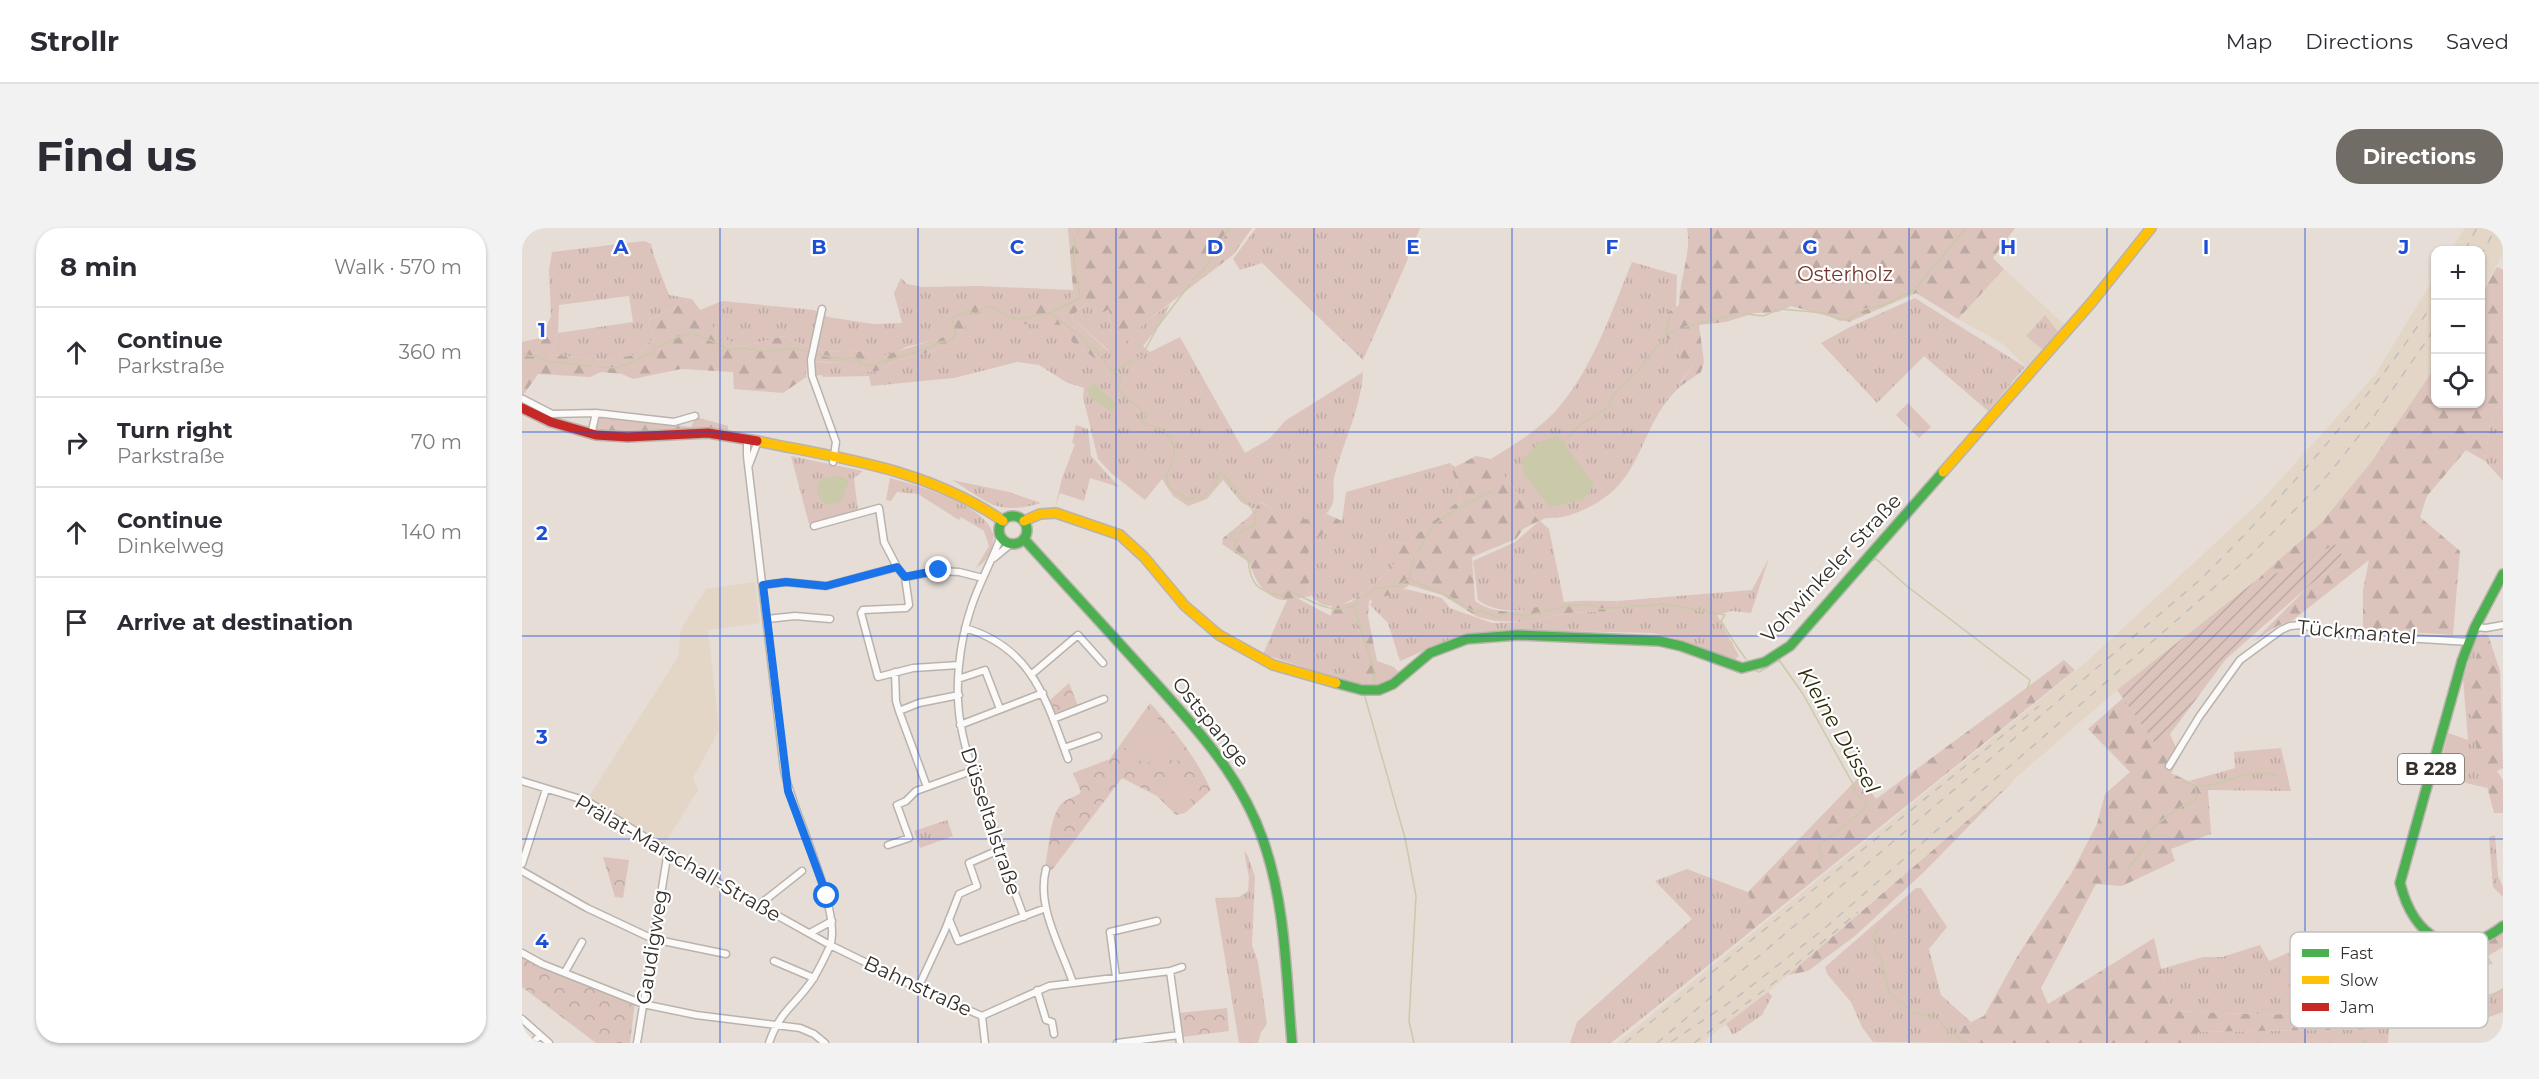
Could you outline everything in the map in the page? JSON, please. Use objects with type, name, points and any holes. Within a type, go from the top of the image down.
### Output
[{"type":"main road","name":"Vohwinkeler Straße","points":[[1023,521],[1040,514],[1056,513],[1120,536],[1144,557],[1185,606],[1219,635],[1273,665],[1362,690],[1379,690],[1393,684],[1426,656],[1442,647],[1467,639],[1491,637],[1626,638],[1659,641],[1681,646],[1733,667],[1752,667],[1772,659],[1788,647],[2092,303],[2151,228]]},
{"type":"main road","points":[[522,408],[541,420],[591,435],[625,437],[706,433],[758,441],[934,482],[968,498],[1003,521]]},
{"type":"main road","points":[[1013,516],[1023,521],[1027,530],[1024,539],[1012,543],[1001,536],[1000,528],[1003,521],[1013,516]]},
{"type":"main road","name":"Ostspange","points":[[1024,539],[1200,732],[1223,761],[1246,798],[1265,844],[1276,888],[1292,1043]]},
{"type":"main road","name":"B 228","points":[[2428,932],[2415,919],[2400,883],[2469,642],[2503,574]]},
{"type":"main road","name":"B 228","points":[[2488,939],[2503,926]]},
{"type":"street","points":[[822,309],[812,351],[812,376],[836,442],[833,459]]},
{"type":"street","points":[[523,399],[548,413],[596,413],[674,422],[695,416]]},
{"type":"street","points":[[591,435],[596,413]]},
{"type":"street","points":[[747,439],[788,791],[827,896],[832,921],[830,945],[813,978],[775,1025],[769,1043]]},
{"type":"street","points":[[749,465],[758,441]]},
{"type":"street","points":[[814,526],[879,508],[884,542],[905,577],[909,605],[906,608],[863,610],[861,613],[878,677],[938,665],[959,665]]},
{"type":"street","name":"Düsseltalstraße","points":[[1001,536],[971,607],[965,628],[958,679],[960,725],[1000,844],[999,850],[1024,917]]},
{"type":"street","name":"Düsseltalstraße","points":[[993,558],[1012,543]]},
{"type":"street","points":[[763,585],[786,582],[826,586],[897,567]]},
{"type":"street","points":[[905,577],[939,570],[983,578]]},
{"type":"street","points":[[767,618],[795,616],[830,619]]},
{"type":"street","name":"Tückmantel","points":[[2169,766],[2199,717],[2240,660],[2290,626],[2301,625],[2341,634],[2469,642]]},
{"type":"street","points":[[2475,627],[2503,625]]},
{"type":"street","points":[[965,628],[1001,643],[1014,653],[1032,674],[1043,693],[1068,759]]},
{"type":"street","points":[[1032,674],[1078,635],[1103,663]]},
{"type":"street","points":[[958,679],[985,670],[1000,710]]},
{"type":"street","points":[[895,672],[896,701],[927,787]]},
{"type":"street","name":"Düsseltalstraße","points":[[960,725],[1043,693]]},
{"type":"street","points":[[899,711],[920,703],[959,695]]},
{"type":"street","points":[[1053,719],[1104,699]]},
{"type":"street","points":[[1064,748],[1098,736]]},
{"type":"street","points":[[888,845],[909,838],[897,805],[906,801],[916,791],[974,770]]},
{"type":"street","name":"Prälat-Marschall-Straße","points":[[522,781],[587,801],[830,945]]},
{"type":"street","points":[[522,864],[546,789]]},
{"type":"street","name":"Gaudigweg","points":[[637,1043],[668,850]]},
{"type":"street","points":[[918,988],[959,894],[977,886],[969,863],[999,850]]},
{"type":"street","points":[[1046,869],[1044,884],[1046,908],[1073,983]]},
{"type":"street","points":[[522,871],[604,917],[653,939],[726,954]]},
{"type":"street","points":[[759,905],[802,871]]},
{"type":"street","points":[[949,919],[958,941],[1046,908]]},
{"type":"street","points":[[810,933],[832,921]]},
{"type":"street","points":[[1116,978],[1110,932],[1157,921]]},
{"type":"street","points":[[565,972],[582,942]]},
{"type":"street","name":"Bahnstraße","points":[[830,945],[982,1016],[985,1043]]},
{"type":"street","points":[[522,953],[642,1004],[696,1015],[800,1028],[814,1034],[825,1043]]},
{"type":"street","points":[[774,962],[813,978]]},
{"type":"street","points":[[982,1016],[1037,990],[1182,967]]},
{"type":"street","points":[[1170,970],[1180,1043]]},
{"type":"street","points":[[1037,990],[1046,1020],[1052,1022],[1054,1034]]},
{"type":"street","points":[[522,1019],[549,1043]]},
{"type":"street","points":[[533,1043],[540,1035]]},
{"type":"street","points":[[1117,1043],[1179,1035]]},
{"type":"shaded area","points":[[2465,228],[2503,228],[2503,253],[2485,288],[2485,246],[2454,246]]},
{"type":"shaded area","points":[[2004,269],[2065,325],[2029,370],[2003,344],[1958,319]]},
{"type":"shaded area","points":[[2431,283],[2431,373],[2372,461],[2321,523],[2254,582],[2109,697],[1766,994],[1701,1043],[1617,1043],[2085,663],[2262,500],[2375,375]]},
{"type":"shaded area","points":[[1094,383],[1116,404],[1112,412],[1090,398],[1087,389]]},
{"type":"shaded area","points":[[1558,435],[1594,485],[1583,500],[1550,507],[1524,475],[1522,460],[1538,443]]},
{"type":"shaded area","points":[[837,476],[846,478],[849,482],[841,502],[828,505],[819,497],[818,486],[822,478]]},
{"type":"shaded area","points":[[755,582],[760,623],[708,630],[719,730],[693,778],[698,790],[665,843],[588,798],[678,657],[681,629],[706,589]]},
{"type":"green space","points":[[1068,228],[1252,228],[1233,255],[1148,320],[1119,349],[1111,336],[1109,309],[1098,315],[1086,303],[1071,317],[1108,351],[1097,360],[1072,342],[1063,325],[1024,324],[1032,304],[1068,303],[1073,290]]},
{"type":"green space","points":[[1256,228],[1420,228],[1363,360],[1262,263],[1240,270],[1233,259]]},
{"type":"green space","name":"Osterholz","points":[[1687,228],[2015,228],[1993,258],[2004,269],[1958,319],[1916,293],[1849,322],[1791,306],[1778,312],[1755,313],[1726,322],[1699,325],[1704,362],[1701,372],[1682,385],[1680,383],[1693,366],[1681,358],[1672,340],[1658,334],[1666,313],[1679,305],[1688,247]]},
{"type":"green space","points":[[644,241],[651,244],[669,295],[692,299],[648,320],[653,339],[635,355],[605,360],[551,355],[558,334],[542,338],[551,316],[549,270],[552,252]],"holes":[[[629,296],[633,322],[558,333],[559,305]]]},
{"type":"green space","points":[[1632,262],[1677,275],[1676,307],[1665,313],[1677,350],[1693,366],[1680,382],[1682,385],[1661,409],[1635,462],[1618,486],[1606,497],[1584,509],[1559,518],[1540,521],[1549,529],[1564,602],[1520,610],[1488,606],[1478,600],[1473,561],[1515,542],[1539,521],[1491,459],[1537,428],[1554,413],[1569,394],[1582,374],[1605,328]]},
{"type":"green space","points":[[2497,267],[2503,270],[2503,395],[2490,424],[2485,461],[2466,450],[2427,496],[2420,517],[2460,551],[2453,635],[2363,629],[2363,590],[2369,560],[2293,620],[2277,626],[2254,641],[2311,584],[2345,560],[2295,566],[2254,582],[2321,523],[2372,461],[2431,373],[2431,408],[2485,408],[2485,289]]},
{"type":"green space","points":[[901,278],[907,284],[922,287],[978,286],[1073,290],[1063,325],[1072,342],[1097,360],[1108,350],[1071,317],[1086,303],[1109,309],[1111,335],[1148,320],[1170,304],[1162,322],[1143,346],[1150,352],[1180,337],[1245,453],[1269,439],[1285,421],[1363,372],[1359,399],[1334,478],[1334,499],[1331,508],[1321,518],[1309,521],[1287,516],[1261,502],[1255,509],[1241,502],[1223,480],[1207,499],[1188,506],[1173,496],[1162,479],[1145,500],[1111,473],[1098,459],[1083,397],[1084,388],[1066,382],[1039,365],[1017,362],[954,378],[871,386],[869,376],[814,376],[813,362],[842,363],[869,372],[883,370],[890,363],[954,345],[969,320],[990,313],[989,301],[946,337],[906,347],[893,354],[872,358],[864,351],[823,350],[784,336],[741,347],[720,336],[700,310],[722,301],[814,310],[828,317],[873,324],[902,323],[894,293]]},
{"type":"green space","points":[[1915,298],[2025,367],[1988,411],[1924,356],[1877,403],[1821,343],[1850,327]]},
{"type":"green space","points":[[692,299],[720,336],[741,347],[784,336],[823,350],[864,351],[872,358],[945,337],[941,318],[957,310],[980,303],[1005,302],[990,313],[969,320],[954,345],[890,363],[883,370],[869,372],[842,363],[807,361],[806,377],[783,393],[734,389],[733,372],[681,369],[633,379],[622,374],[601,372],[590,377],[538,374],[522,397],[522,342],[558,334],[551,355],[605,360],[635,355],[653,339],[648,320]]},
{"type":"green space","points":[[2045,315],[2059,333],[2048,348],[2042,349],[2026,336]]},
{"type":"green space","points":[[2503,395],[2503,481],[2485,461],[2490,424]]},
{"type":"green space","points":[[1908,403],[1931,427],[1919,438],[1896,415]]},
{"type":"green space","points":[[604,416],[691,427],[696,417],[728,426],[728,430],[599,432],[595,426],[597,420]]},
{"type":"green space","points":[[1076,425],[1088,429],[1091,456],[1119,487],[1090,478],[1084,501],[1060,493],[1055,508],[1062,478],[1075,444],[1072,443]]},
{"type":"green space","points":[[791,456],[863,471],[854,478],[858,511],[809,524]]},
{"type":"green space","points":[[1476,456],[1491,459],[1539,521],[1523,529],[1516,539],[1472,557],[1475,601],[1486,607],[1509,611],[1571,601],[1617,601],[1615,611],[1567,613],[1529,622],[1496,621],[1478,617],[1442,595],[1409,585],[1400,592],[1369,601],[1368,616],[1377,661],[1394,667],[1401,675],[1380,685],[1368,686],[1370,675],[1352,674],[1362,643],[1354,616],[1331,616],[1332,606],[1351,602],[1381,578],[1395,563],[1376,554],[1377,547],[1389,541],[1405,544],[1461,499],[1450,463],[1455,467]]},
{"type":"green space","points":[[1450,463],[1461,499],[1405,544],[1389,541],[1395,563],[1364,592],[1339,605],[1327,606],[1316,600],[1307,588],[1315,565],[1308,563],[1308,555],[1313,542],[1342,521],[1346,492]]},
{"type":"green space","points":[[890,478],[919,486],[956,501],[973,510],[986,521],[993,533],[992,547],[984,562],[976,568],[989,546],[984,531],[961,517],[959,520],[918,494],[897,492],[891,501],[886,500]]},
{"type":"green space","points":[[952,480],[1009,492],[1041,503],[1014,508],[994,505]]},
{"type":"green space","points":[[1260,502],[1293,517],[1310,519],[1327,514],[1342,521],[1318,538],[1310,548],[1308,563],[1315,565],[1307,588],[1311,596],[1293,600],[1280,600],[1274,597],[1262,588],[1254,576],[1250,563],[1222,544],[1223,538],[1250,516]]},
{"type":"green space","points":[[2335,544],[2345,560],[2311,584],[2226,659],[2159,749],[2117,690],[2254,582],[2295,566]]},
{"type":"green space","points":[[1769,558],[1751,613],[1732,611],[1717,615],[1739,656],[1734,660],[1675,638],[1652,633],[1511,630],[1480,632],[1449,640],[1400,661],[1388,623],[1370,605],[1374,597],[1406,589],[1442,598],[1450,608],[1492,623],[1529,622],[1567,613],[1615,611],[1617,601],[1752,590]]},
{"type":"green space","points":[[1297,598],[1331,616],[1354,616],[1362,643],[1353,673],[1370,675],[1368,686],[1348,682],[1263,654],[1287,600]]},
{"type":"green space","points":[[2483,634],[2479,649],[2472,730],[2487,788],[2437,778],[2448,733],[2468,740],[2463,679],[2477,636]]},
{"type":"green space","points":[[2483,634],[2488,635],[2500,671],[2503,768],[2497,771],[2503,780],[2503,813],[2494,813],[2472,730],[2469,684]]},
{"type":"green space","points":[[2064,660],[2075,670],[1740,940],[1732,929],[1751,901],[1748,892],[1860,776],[1876,799]]},
{"type":"green space","points":[[1069,683],[1078,706],[1054,713],[1049,701]]},
{"type":"green space","points":[[2123,698],[2159,749],[2170,734],[2180,757],[2171,773],[2208,790],[2211,834],[2171,849],[2175,861],[2122,886],[2096,884],[2041,988],[2048,1004],[2154,938],[2171,1011],[2272,1015],[2290,1013],[2290,1028],[2389,1029],[2198,1032],[2199,1043],[1960,1043],[1960,1027],[1984,1016],[2017,957],[2071,874],[2097,824],[2105,794],[2130,772],[2088,729]]},
{"type":"green space","points":[[1150,703],[1184,744],[1211,790],[1185,813],[1176,815],[1157,796],[1122,778],[1052,870],[1045,868],[1057,810],[1063,802],[1081,792],[1073,773],[1110,759]]},
{"type":"green space","points":[[1150,711],[1174,736],[1191,762],[1170,760],[1143,763],[1124,747]]},
{"type":"green space","points":[[2281,748],[2291,791],[2208,790],[2189,781],[2235,768],[2234,752]]},
{"type":"green space","points":[[1170,774],[1192,801],[1179,813],[1156,785]]},
{"type":"green space","points":[[2014,780],[1924,872],[1855,936],[1808,971],[1788,975]]},
{"type":"green space","points":[[947,820],[953,836],[920,848],[914,831]]},
{"type":"green space","points":[[2495,835],[2498,876],[2503,887],[2503,897],[2493,887],[2489,837]]},
{"type":"green space","points":[[1244,851],[1255,877],[1252,945],[1258,962],[1267,1024],[1261,1032],[1258,1043],[1239,1043],[1215,898],[1239,897],[1248,891],[1249,878]]},
{"type":"green space","points":[[603,857],[629,860],[623,898],[615,897]]},
{"type":"green space","points":[[1687,869],[1748,892],[1751,901],[1733,928],[1740,940],[1611,1043],[1570,1043],[1577,1022],[1692,919],[1655,881]]},
{"type":"green space","points":[[1916,888],[1921,888],[1947,927],[1929,949],[1941,995],[1971,1022],[1960,1027],[1960,1043],[1873,1042],[1862,1027],[1851,1002],[1827,974],[1825,967]]},
{"type":"green space","points":[[2503,933],[2503,947],[2488,956],[2488,943]]},
{"type":"green space","points":[[2260,945],[2269,961],[2290,952],[2290,1013],[2272,1015],[2171,1011],[2161,969],[2203,957],[2222,957]]},
{"type":"green space","points":[[522,956],[635,1002],[630,1043],[596,1043],[522,987]]},
{"type":"green space","points":[[2284,989],[2290,991],[2290,1005],[2280,1003]]},
{"type":"green space","points":[[2503,989],[2503,1012],[2488,1017],[2488,995]]},
{"type":"green space","points":[[1768,992],[1772,996],[1762,1015],[1733,1035],[1726,1024]]},
{"type":"green space","points":[[1227,1008],[1229,1031],[1182,1037],[1179,1013]]},
{"type":"green space","points":[[2389,1029],[2388,1043],[2199,1043],[2198,1032]]},
{"type":"waterway","points":[[1078,228],[1078,235]]},
{"type":"waterway","points":[[1192,280],[1203,271],[1229,228]]},
{"type":"waterway","points":[[1685,327],[1739,313],[1763,316],[1780,309],[1825,313],[1840,320],[1849,319],[1865,309],[1884,305],[1915,289],[1966,228]]},
{"type":"waterway","points":[[1052,312],[1080,297],[1074,262],[1075,239]]},
{"type":"waterway","points":[[1146,348],[1158,326],[1190,284]]},
{"type":"waterway","name":"Kleine Düssel","points":[[814,354],[843,359],[855,357],[862,364],[869,366],[926,349],[940,342],[950,341],[956,334],[952,320],[968,311],[976,314],[983,309],[993,307],[1016,319],[1050,313],[1086,340],[1088,348],[1096,349],[1121,381],[1118,387],[1121,392],[1146,415],[1142,421],[1146,425],[1162,430],[1170,438],[1174,454],[1166,477],[1169,487],[1186,499],[1201,498],[1216,485],[1217,475],[1222,473],[1256,514],[1255,524],[1239,533],[1230,533],[1232,539],[1237,540],[1234,550],[1248,559],[1251,575],[1256,585],[1266,592],[1282,596],[1288,590],[1333,609],[1351,607],[1359,602]]},
{"type":"waterway","points":[[1666,332],[1670,316]]},
{"type":"waterway","points":[[1563,442],[1580,425],[1607,408],[1616,391],[1637,372],[1666,334],[1675,331]]},
{"type":"waterway","name":"Kleine Düssel","points":[[598,367],[617,368],[652,353],[654,348],[687,334],[706,338],[730,350],[741,348],[757,351],[793,349],[809,353]]},
{"type":"waterway","name":"Kleine Düssel","points":[[522,351],[528,356],[537,356],[546,361],[591,366]]},
{"type":"waterway","points":[[1138,358],[1144,355]]},
{"type":"waterway","points":[[1111,372],[1134,360]]},
{"type":"waterway","points":[[1416,553],[1431,530],[1443,518],[1494,490]]},
{"type":"waterway","points":[[1409,578],[1414,558]]},
{"type":"waterway","points":[[1849,586],[1871,561],[1876,559],[1908,587],[2030,680],[2027,690]]},
{"type":"waterway","name":"Kleine Düssel","points":[[1364,597],[1376,588],[1398,586],[1408,579],[1448,596],[1476,613],[1481,610],[1499,618],[1506,613],[1530,615],[1576,605],[1593,606],[1600,609],[1664,604],[1725,615],[1721,621],[1746,659]]},
{"type":"waterway","points":[[1354,607],[1375,673],[1374,681]]},
{"type":"waterway","points":[[1779,660],[1786,653]]},
{"type":"waterway","name":"Kleine Düssel","points":[[1756,671],[1759,672],[1779,660],[1803,694],[1853,784],[1855,793],[1866,802],[1866,808],[1820,845],[1818,849],[1822,858]]},
{"type":"waterway","points":[[1365,697],[1405,838],[1416,896],[1409,1021],[1414,1043]]},
{"type":"waterway","points":[[2182,781],[2201,786],[2248,774],[2267,773],[2277,776]]},
{"type":"waterway","points":[[2127,870],[2151,839],[2150,831],[2171,813],[2195,800],[2197,797],[2195,785]]},
{"type":"waterway","name":"Kleine Düssel","points":[[1878,928],[1873,936],[1876,945],[1874,949],[1880,956],[1889,992],[1913,1012],[1939,1020],[1950,1034],[1956,1034],[1961,1041],[1968,1042]]},
{"type":"waterway","name":"Kleine Düssel","points":[[2488,999],[2503,989]]},
{"type":"waterway","name":"Kleine Düssel","points":[[2362,1043],[2367,1040]]},
{"type":"railway","points":[[2467,246],[2477,228]]},
{"type":"railway","points":[[2485,248],[2496,228]]},
{"type":"railway","points":[[1657,1043],[2201,579],[2326,445],[2383,374],[2435,300]]},
{"type":"railway","points":[[1671,1042],[1736,998],[1825,928],[2250,556],[2320,484],[2340,460],[2372,419],[2431,334]]},
{"type":"railway","points":[[1625,1043],[2039,706]]},
{"type":"railway","points":[[1694,1043],[1780,978],[1858,912]]},
{"type":"traffic: fast","points":[[1336,683],[1362,690],[1379,690],[1393,684],[1430,653],[1467,639],[1518,635],[1659,641],[1681,646],[1742,668],[1765,662],[1790,646],[1943,472]]},
{"type":"traffic: fast","points":[[1013,516],[1023,520],[1027,530],[1023,540],[1013,544],[1003,540],[999,530],[1003,520],[1013,516]]},
{"type":"traffic: fast","points":[[1024,539],[1194,727],[1241,791],[1253,815],[1271,865],[1281,915],[1292,1043]]},
{"type":"traffic: fast","points":[[2428,932],[2415,918],[2406,902],[2400,883],[2462,661],[2475,627],[2503,574]]},
{"type":"traffic: fast","points":[[2488,935],[2503,926]]},
{"type":"traffic: slow","points":[[1943,472],[2092,302],[2151,228]]},
{"type":"traffic: slow","points":[[757,441],[884,468],[915,478],[974,503],[1003,521]]},
{"type":"traffic: slow","points":[[1024,521],[1040,514],[1056,513],[1120,535],[1144,557],[1185,606],[1219,635],[1273,665],[1336,683]]},
{"type":"traffic: jam","points":[[522,408],[551,422],[596,435],[628,437],[708,433],[757,441]]},
{"type":"route","points":[[827,896],[788,791],[763,585],[786,582],[826,586],[897,567],[905,577],[939,570]]}]
